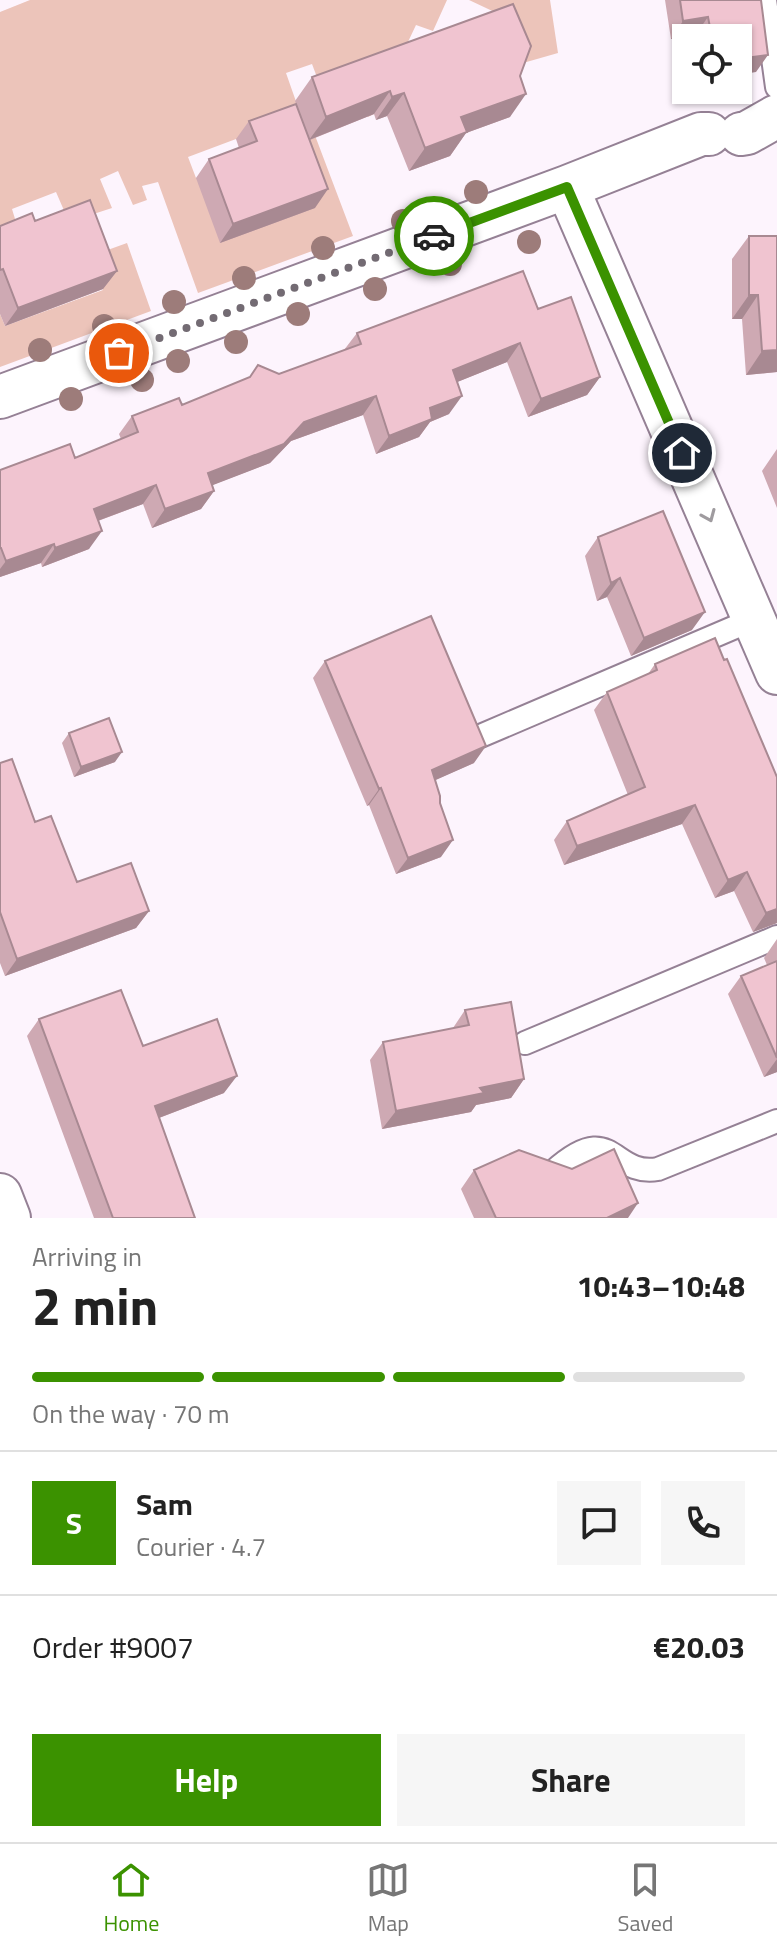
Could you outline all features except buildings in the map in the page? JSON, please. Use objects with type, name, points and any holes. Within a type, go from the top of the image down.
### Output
[{"type":"street","points":[[0,397],[567,187],[701,134],[758,120]]},
{"type":"street","points":[[567,187],[777,673]]},
{"type":"street","points":[[0,1195],[9,1218]]},
{"type":"lane","points":[[758,120],[765,0]]},
{"type":"lane","points":[[478,737],[754,619]]},
{"type":"lane","points":[[525,1043],[777,937]]},
{"type":"lane","points":[[553,1172],[577,1154],[598,1149],[606,1149],[644,1171],[658,1169],[777,1121]]},
{"type":"shaded area","points":[[30,0],[447,0],[433,31],[416,25],[398,63],[360,77],[374,114],[368,117],[358,92],[326,101],[312,64],[286,73],[299,110],[305,109],[353,236],[198,293],[158,182],[142,186],[147,200],[133,205],[118,171],[100,179],[112,208],[69,222],[56,192],[12,209],[19,232],[0,240],[0,12]],"holes":[[[236,139],[291,143],[196,178],[188,157]]]},
{"type":"shaded area","points":[[469,0],[550,0],[558,53],[523,63],[503,16]]},
{"type":"shaded area","points":[[127,243],[151,311],[0,367],[0,314],[5,326],[103,290],[91,256]]},
{"type":"way so far","points":[[119,353],[434,236]]},
{"type":"route","points":[[434,236],[567,187],[682,453]]}]
